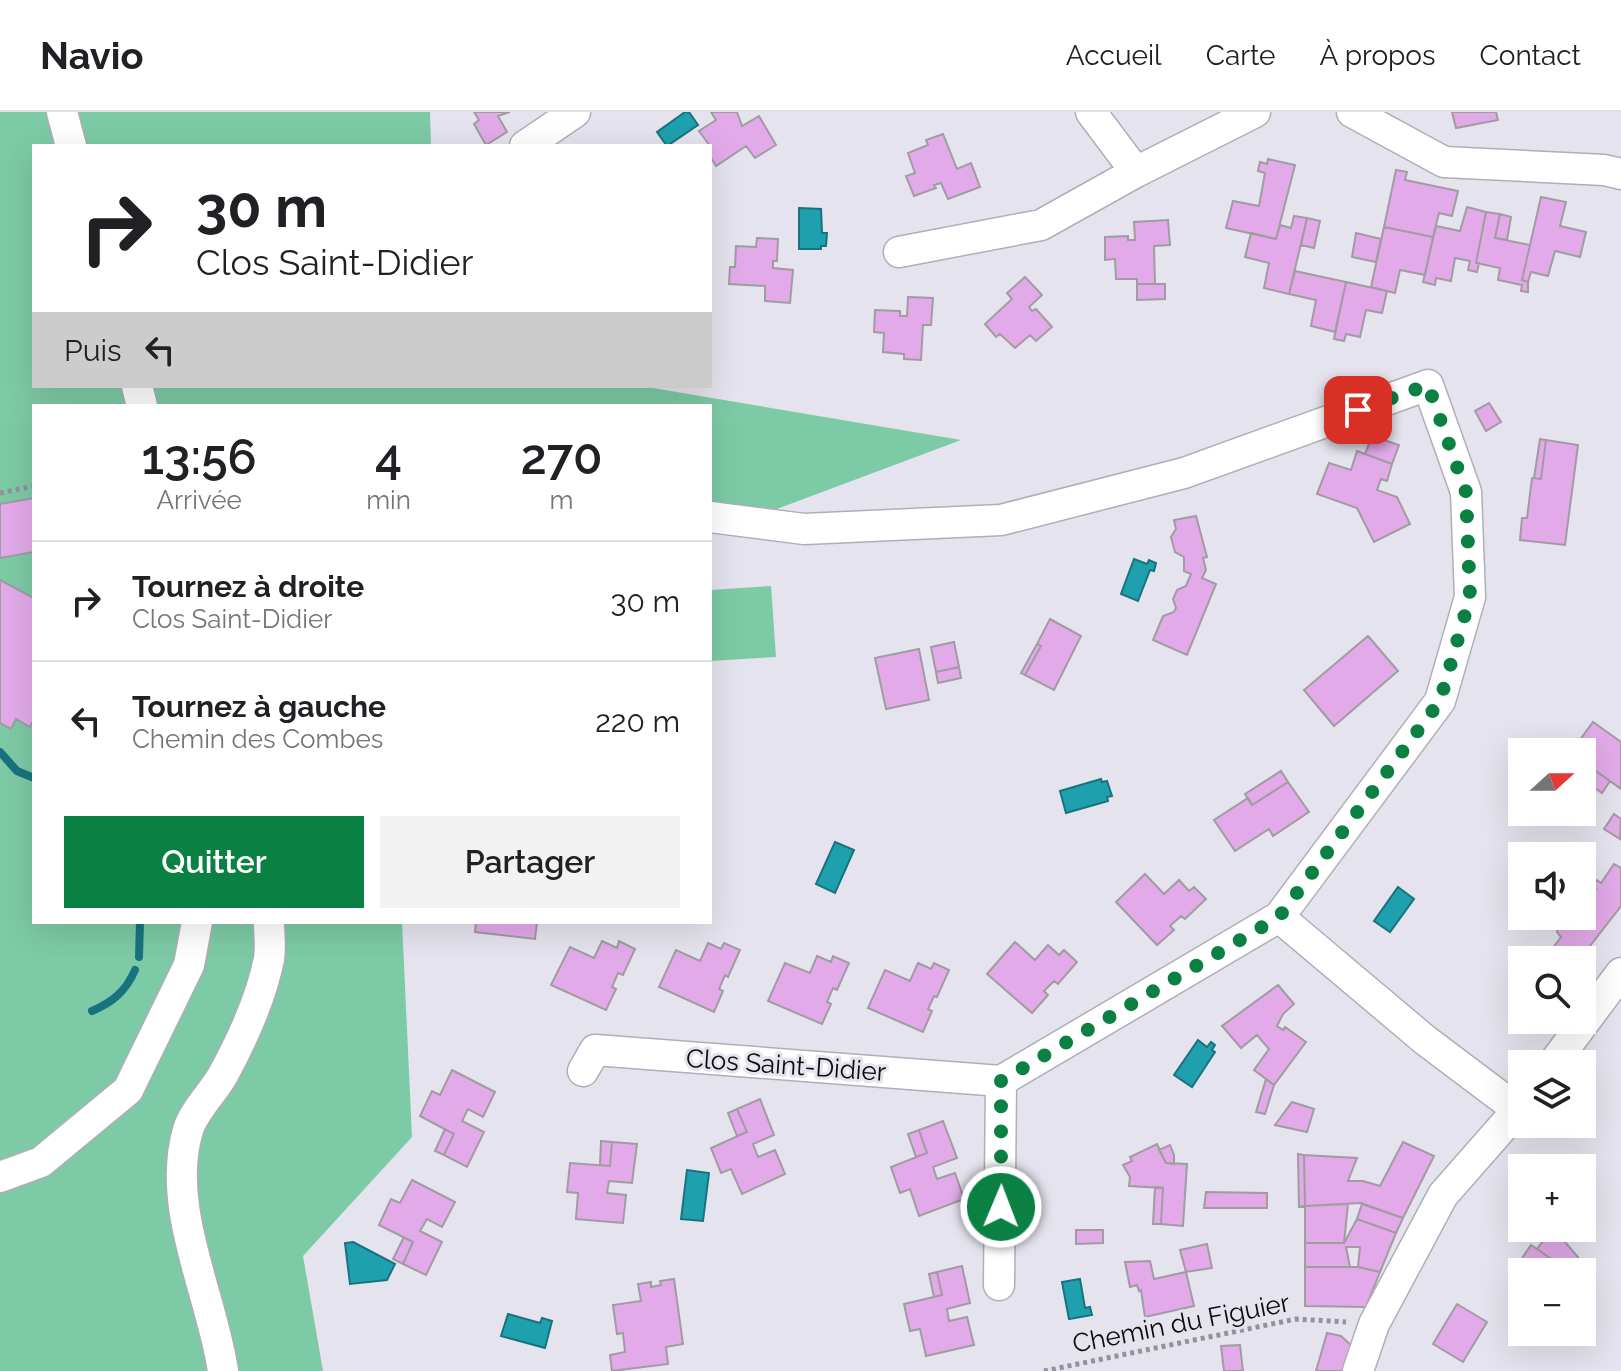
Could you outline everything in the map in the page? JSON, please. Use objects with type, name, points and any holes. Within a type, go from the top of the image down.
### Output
[{"type":"street","points":[[62,112],[70,144]]},
{"type":"street","points":[[528,144],[575,112]]},
{"type":"street","points":[[1091,112],[1136,172]]},
{"type":"street","points":[[899,252],[1041,225],[1136,172],[1255,112]]},
{"type":"street","points":[[1352,112],[1444,162],[1613,172]]},
{"type":"street","points":[[712,517],[804,529],[1001,520],[1184,473],[1428,385],[1466,492],[1470,597],[1440,701],[1279,917],[1001,1081],[999,1285]]},
{"type":"street","points":[[1279,917],[1425,1040],[1508,1099]]},
{"type":"street","points":[[0,1177],[41,1162],[128,1090],[189,965],[197,924]]},
{"type":"street","points":[[223,1371],[219,1341],[186,1221],[181,1172],[189,1128],[224,1074],[251,1019],[269,957],[269,924]]},
{"type":"street","points":[[1563,1050],[1621,973]]},
{"type":"street","name":"Clos Saint-Didier","points":[[583,1071],[595,1050],[1001,1081]]},
{"type":"street","points":[[1358,1371],[1374,1324],[1443,1195],[1508,1121]]},
{"type":"path","points":[[0,493],[32,486]]},
{"type":"path","name":"Chemin du Figuier","points":[[1044,1371],[1296,1319],[1374,1324]]},
{"type":"green space","points":[[0,112],[430,112],[431,144],[32,144],[32,388],[653,388],[961,440],[712,533],[712,404],[32,404],[32,924],[402,924],[412,1137],[303,1256],[323,1371],[0,1371]]},
{"type":"green space","points":[[771,586],[776,657],[712,661],[712,590]]},
{"type":"water","points":[[685,112],[689,112],[698,125],[670,144],[666,144],[657,132]]},
{"type":"water","points":[[799,208],[821,209],[822,233],[827,233],[826,246],[821,246],[821,249],[799,249]]},
{"type":"water","points":[[1134,559],[1147,564],[1149,560],[1156,563],[1154,571],[1150,570],[1138,601],[1121,594]]},
{"type":"water","points":[[1101,779],[1102,782],[1107,781],[1112,796],[1107,797],[1108,801],[1066,813],[1060,791]]},
{"type":"water","points":[[835,842],[854,850],[835,893],[816,884]]},
{"type":"water","points":[[1398,887],[1414,899],[1390,932],[1374,921]]},
{"type":"water","points":[[1198,1040],[1207,1047],[1211,1042],[1215,1045],[1212,1050],[1215,1052],[1192,1087],[1174,1075]]},
{"type":"water","points":[[687,1170],[709,1173],[703,1221],[681,1219]]},
{"type":"water","points":[[353,1242],[395,1264],[387,1280],[350,1284],[345,1243]]},
{"type":"water","points":[[1080,1279],[1085,1308],[1090,1307],[1092,1315],[1069,1319],[1062,1282]]},
{"type":"water","points":[[508,1314],[540,1323],[542,1318],[552,1321],[545,1348],[501,1336]]},
{"type":"building","points":[[474,112],[510,112],[498,116],[507,132],[488,144],[474,124],[479,120]]},
{"type":"building","points":[[711,112],[737,112],[742,126],[759,116],[776,145],[755,158],[746,146],[716,166],[712,159],[712,144],[709,144],[699,131],[716,120]]},
{"type":"building","points":[[1452,112],[1496,112],[1498,120],[1456,128]]},
{"type":"building","points":[[943,134],[957,169],[971,163],[980,187],[948,199],[941,183],[914,196],[906,176],[915,173],[908,153],[928,145],[926,140]]},
{"type":"building","points":[[1268,159],[1295,165],[1276,239],[1226,228],[1233,201],[1259,206],[1265,173],[1258,171],[1260,162],[1267,164]]},
{"type":"building","points":[[1396,170],[1407,172],[1405,180],[1458,191],[1452,216],[1439,213],[1433,237],[1384,227]]},
{"type":"building","points":[[1541,197],[1566,202],[1560,226],[1586,232],[1580,257],[1555,251],[1548,276],[1531,272],[1528,282],[1522,280]]},
{"type":"building","points":[[1467,207],[1486,212],[1477,272],[1468,270],[1470,261],[1455,258],[1451,281],[1436,278],[1435,285],[1423,282],[1436,226],[1460,231]]},
{"type":"building","points":[[1486,212],[1500,214],[1495,238],[1530,245],[1522,280],[1528,282],[1528,292],[1521,291],[1522,285],[1498,280],[1500,268],[1476,263]]},
{"type":"building","points":[[1500,214],[1511,217],[1507,240],[1495,238]]},
{"type":"building","points":[[1294,216],[1307,218],[1289,294],[1264,288],[1269,263],[1245,257],[1251,233],[1276,239],[1280,225],[1291,228]]},
{"type":"building","points":[[1307,218],[1320,221],[1314,248],[1301,245]]},
{"type":"building","points":[[1168,220],[1170,245],[1154,246],[1155,284],[1137,284],[1137,279],[1116,279],[1115,259],[1105,260],[1105,237],[1128,236],[1128,240],[1135,240],[1134,222]]},
{"type":"building","points":[[1384,227],[1433,237],[1425,275],[1400,270],[1395,293],[1371,287]]},
{"type":"building","points":[[1356,233],[1381,239],[1376,262],[1352,257]]},
{"type":"building","points":[[757,238],[778,239],[777,261],[773,261],[773,268],[793,270],[790,303],[765,301],[765,286],[729,284],[730,267],[735,267],[736,246],[756,247]]},
{"type":"building","points":[[1295,271],[1346,282],[1335,332],[1311,326],[1316,300],[1289,294]]},
{"type":"building","points":[[1025,277],[1042,295],[1029,307],[1032,311],[1036,309],[1052,327],[1036,341],[1030,335],[1015,348],[1000,334],[996,337],[985,324],[1012,299],[1007,293]]},
{"type":"building","points":[[1346,282],[1387,291],[1382,313],[1366,310],[1360,337],[1346,334],[1344,341],[1334,339]]},
{"type":"building","points":[[1137,284],[1165,284],[1165,299],[1137,300]]},
{"type":"building","points":[[908,297],[933,298],[931,325],[923,325],[921,360],[904,359],[904,354],[883,352],[884,333],[874,332],[875,310],[900,311],[900,316],[907,316]]},
{"type":"building","points":[[1489,403],[1501,422],[1486,431],[1475,411]]},
{"type":"building","points":[[1372,436],[1399,445],[1392,464],[1365,454]]},
{"type":"building","points":[[1540,439],[1546,440],[1541,479],[1534,478]]},
{"type":"building","points":[[1546,440],[1578,445],[1565,545],[1520,540],[1522,518],[1527,518],[1532,478],[1541,479]]},
{"type":"building","points":[[1357,451],[1392,464],[1387,481],[1381,479],[1377,490],[1397,497],[1410,524],[1374,542],[1357,508],[1317,494],[1329,463],[1351,470]]},
{"type":"building","points":[[32,498],[32,552],[0,558],[0,504]]},
{"type":"building","points":[[1196,516],[1207,557],[1203,558],[1206,570],[1202,578],[1216,584],[1187,655],[1153,640],[1163,616],[1174,612],[1173,599],[1177,590],[1186,586],[1191,574],[1184,571],[1184,557],[1175,552],[1171,537],[1176,529],[1174,520]]},
{"type":"building","points":[[0,580],[32,597],[32,723],[30,727],[16,719],[11,729],[0,723]]},
{"type":"building","points":[[1050,619],[1081,636],[1054,690],[1025,675],[1041,646],[1037,644]]},
{"type":"building","points":[[1368,636],[1398,671],[1334,726],[1304,690]]},
{"type":"building","points":[[954,642],[959,667],[936,672],[931,647]]},
{"type":"building","points":[[1037,644],[1041,646],[1025,675],[1021,673]]},
{"type":"building","points":[[919,649],[929,700],[886,709],[875,658]]},
{"type":"building","points":[[959,667],[961,678],[938,683],[936,672]]},
{"type":"building","points":[[1593,722],[1621,742],[1621,789],[1596,771],[1596,738],[1581,738]]},
{"type":"building","points":[[1281,771],[1288,782],[1252,805],[1245,794]]},
{"type":"building","points":[[1596,771],[1610,781],[1602,793],[1596,789]]},
{"type":"building","points":[[1288,782],[1309,812],[1273,836],[1269,829],[1235,851],[1214,820],[1248,798],[1252,805]]},
{"type":"building","points":[[1614,814],[1621,819],[1620,839],[1604,829]]},
{"type":"building","points":[[1614,864],[1621,868],[1621,906],[1590,946],[1554,946],[1561,937],[1557,930],[1596,930],[1596,881],[1601,883]]},
{"type":"building","points":[[1145,874],[1164,894],[1179,880],[1189,891],[1194,887],[1206,899],[1185,919],[1181,916],[1170,926],[1174,930],[1157,945],[1116,902]]},
{"type":"building","points":[[476,924],[537,924],[535,939],[475,932]]},
{"type":"building","points":[[602,941],[617,948],[619,941],[635,949],[623,975],[618,973],[612,987],[616,989],[606,1010],[551,985],[570,947],[594,958]]},
{"type":"building","points":[[1015,942],[1035,960],[1048,945],[1059,955],[1064,950],[1077,962],[1058,984],[1054,981],[1044,991],[1048,995],[1032,1013],[987,974]]},
{"type":"building","points":[[708,943],[721,949],[724,943],[740,950],[719,989],[723,991],[714,1012],[659,987],[676,950],[700,961]]},
{"type":"building","points":[[817,956],[831,962],[833,956],[849,963],[837,990],[833,988],[827,1002],[831,1004],[822,1024],[768,1001],[785,963],[810,973]]},
{"type":"building","points":[[918,963],[931,969],[934,963],[949,970],[928,1009],[932,1011],[923,1032],[868,1008],[885,970],[910,981]]},
{"type":"building","points":[[1278,985],[1294,1004],[1283,1014],[1277,1026],[1283,1030],[1285,1027],[1306,1042],[1274,1085],[1254,1070],[1269,1049],[1257,1035],[1241,1048],[1222,1026]]},
{"type":"building","points":[[452,1070],[495,1092],[483,1117],[468,1109],[462,1121],[484,1132],[467,1167],[444,1155],[454,1134],[420,1116],[432,1091],[440,1095]]},
{"type":"building","points":[[1266,1079],[1274,1085],[1265,1114],[1256,1112]]},
{"type":"building","points":[[760,1099],[774,1135],[753,1144],[758,1157],[775,1150],[785,1174],[742,1194],[731,1169],[721,1173],[711,1148],[747,1132],[737,1109]]},
{"type":"building","points":[[1292,1102],[1314,1109],[1307,1132],[1275,1125]]},
{"type":"building","points":[[737,1109],[747,1132],[737,1136],[728,1113]]},
{"type":"building","points":[[943,1121],[957,1158],[933,1167],[937,1179],[955,1173],[964,1199],[919,1216],[910,1189],[900,1193],[891,1167],[927,1153],[919,1130]]},
{"type":"building","points":[[445,1129],[454,1134],[444,1155],[435,1151]]},
{"type":"building","points":[[919,1130],[927,1153],[916,1157],[908,1134]]},
{"type":"building","points":[[601,1141],[612,1142],[610,1166],[600,1165]]},
{"type":"building","points":[[612,1142],[637,1144],[632,1183],[609,1181],[607,1193],[626,1195],[623,1223],[576,1219],[578,1193],[567,1192],[570,1163],[610,1166]]},
{"type":"building","points":[[1403,1142],[1434,1156],[1403,1218],[1361,1203],[1305,1206],[1304,1155],[1357,1158],[1348,1181],[1380,1186]]},
{"type":"building","points":[[1157,1144],[1166,1163],[1187,1164],[1183,1226],[1161,1224],[1163,1188],[1129,1186],[1130,1177],[1123,1165],[1132,1161],[1130,1157]]},
{"type":"building","points":[[1170,1145],[1174,1164],[1166,1163],[1159,1150]]},
{"type":"building","points":[[1298,1154],[1304,1155],[1305,1206],[1299,1207]]},
{"type":"building","points":[[412,1180],[455,1202],[442,1227],[427,1219],[420,1231],[442,1242],[426,1275],[403,1264],[413,1242],[379,1225],[391,1199],[400,1203]]},
{"type":"building","points":[[1155,1187],[1163,1188],[1161,1224],[1153,1224]]},
{"type":"building","points":[[1206,1192],[1267,1193],[1267,1208],[1204,1208]]},
{"type":"building","points":[[1348,1204],[1344,1243],[1305,1243],[1305,1206]]},
{"type":"building","points":[[1362,1204],[1403,1218],[1396,1233],[1357,1219]]},
{"type":"building","points":[[1357,1219],[1396,1233],[1380,1272],[1358,1267],[1360,1247],[1346,1247],[1350,1267],[1305,1267],[1305,1243],[1344,1243]]},
{"type":"building","points":[[1076,1230],[1103,1230],[1103,1243],[1076,1244]]},
{"type":"building","points":[[404,1237],[413,1242],[403,1264],[393,1259]]},
{"type":"building","points":[[1542,1242],[1565,1242],[1578,1257],[1550,1258],[1537,1249]]},
{"type":"building","points":[[1207,1244],[1212,1268],[1186,1272],[1180,1250]]},
{"type":"building","points":[[1531,1245],[1550,1258],[1522,1258]]},
{"type":"building","points":[[1150,1261],[1154,1279],[1186,1272],[1194,1306],[1145,1317],[1141,1290],[1137,1285],[1130,1287],[1125,1262]]},
{"type":"building","points":[[962,1266],[970,1303],[947,1309],[949,1321],[967,1317],[974,1345],[926,1356],[920,1329],[910,1331],[904,1304],[942,1295],[937,1272]]},
{"type":"building","points":[[1305,1267],[1358,1267],[1380,1272],[1366,1307],[1305,1306]]},
{"type":"building","points":[[937,1272],[942,1295],[934,1297],[929,1274]]},
{"type":"building","points":[[674,1279],[683,1344],[666,1347],[668,1364],[612,1371],[610,1355],[625,1352],[623,1333],[617,1334],[613,1305],[641,1301],[638,1284],[651,1282],[651,1287],[661,1285],[660,1281]]},
{"type":"building","points":[[1457,1304],[1487,1322],[1463,1362],[1433,1344]]},
{"type":"building","points":[[1327,1333],[1341,1336],[1356,1350],[1349,1371],[1316,1371]]},
{"type":"building","points":[[1240,1345],[1243,1371],[1224,1371],[1221,1346]]},
{"type":"waterway","points":[[0,752],[17,771],[32,777]]},
{"type":"waterway","points":[[139,957],[140,924]]},
{"type":"waterway","points":[[92,1011],[118,995],[135,970]]},
{"type":"route","points":[[1001,1207],[1001,1081],[1279,917],[1440,701],[1470,597],[1466,492],[1428,385],[1358,410]]}]
